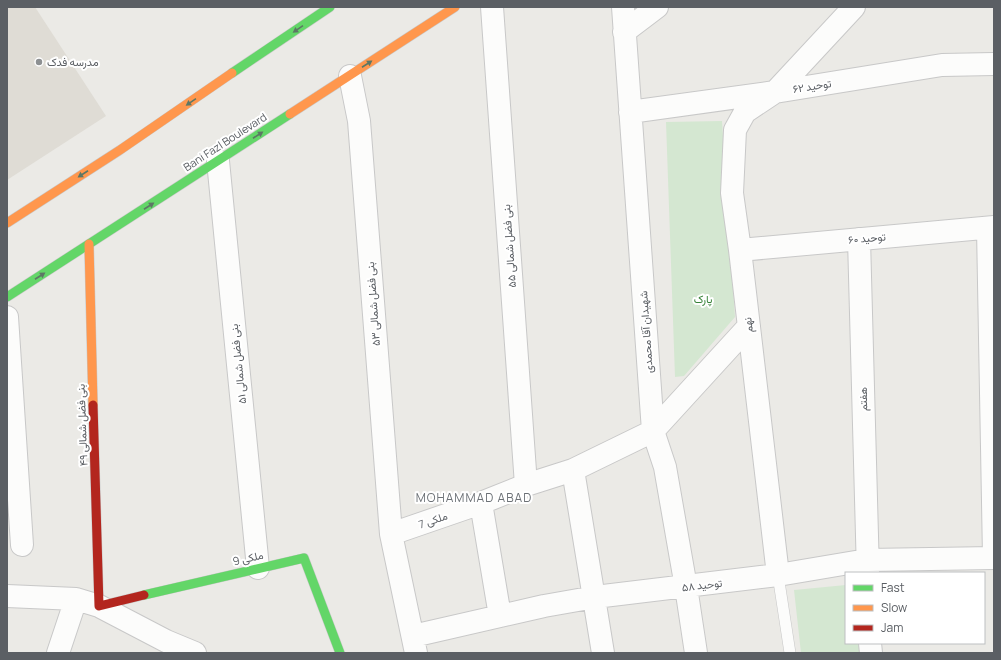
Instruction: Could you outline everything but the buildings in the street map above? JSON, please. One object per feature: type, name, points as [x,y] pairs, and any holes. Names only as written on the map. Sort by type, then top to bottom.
[{"type":"main road","points":[[7,223],[120,150],[330,7]]},
{"type":"main road","name":"Bani Fazl Boulevard","points":[[7,297],[456,7]]},
{"type":"main road","name":"بنی فضل شمالی ۴۹","points":[[90,244],[99,606]]},
{"type":"main road","name":"ملکی 9","points":[[99,606],[304,558],[340,653]]},
{"type":"street","name":"بنی فضل شمالی ۵۵","points":[[492,7],[526,485]]},
{"type":"street","name":"شهیدان آقا محمدی","points":[[623,7],[652,431],[666,467],[696,653]]},
{"type":"street","points":[[624,32],[657,7]]},
{"type":"street","points":[[775,92],[854,7]]},
{"type":"street","name":"توحید ۶۲","points":[[630,112],[775,92],[942,65],[994,64]]},
{"type":"street","name":"بنی فضل شمالی ۵۳","points":[[350,76],[359,121],[391,534]]},
{"type":"street","name":"نهم","points":[[775,92],[745,112],[735,130],[732,193],[778,575]]},
{"type":"street","name":"بنی فضل شمالی ۵۱","points":[[218,161],[258,568]]},
{"type":"street","points":[[991,227],[994,557]]},
{"type":"street","name":"توحید ۶۰","points":[[740,250],[991,227]]},
{"type":"street","name":"هفتم","points":[[859,239],[868,567]]},
{"type":"street","points":[[7,317],[22,545]]},
{"type":"street","points":[[652,431],[749,326]]},
{"type":"street","name":"ملکی 7","points":[[391,534],[481,503],[526,485],[573,470],[652,431]]},
{"type":"street","points":[[573,470],[603,653]]},
{"type":"street","points":[[481,503],[500,616]]},
{"type":"street","points":[[391,534],[415,645]]},
{"type":"street","name":"توحید ۵۸","points":[[415,645],[500,616],[544,606],[594,598],[778,575],[994,557]]},
{"type":"street","points":[[7,596],[76,599],[99,606],[164,647],[195,653]]},
{"type":"street","points":[[58,653],[76,599]]},
{"type":"lane","points":[[778,575],[790,653]]},
{"type":"shaded area","name":"مدرسه فدک","points":[[7,7],[35,7],[106,116],[7,180]]},
{"type":"green space","name":"پارک","points":[[722,121],[735,317],[684,376],[675,377],[666,122]]},
{"type":"green space","points":[[845,585],[845,644],[860,644],[860,653],[801,653],[794,590]]},
{"type":"traffic: fast","points":[[232,73],[330,7]]},
{"type":"traffic: fast","points":[[7,297],[290,114]]},
{"type":"traffic: fast","points":[[144,595],[304,558],[340,653]]},
{"type":"traffic: slow","points":[[290,114],[455,7]]},
{"type":"traffic: slow","points":[[7,223],[120,150],[232,73]]},
{"type":"traffic: slow","points":[[89,244],[93,405]]},
{"type":"traffic: jam","points":[[93,405],[99,606],[144,595]]},
{"type":"place","name":"مدرسه فدک","points":[[39,62]]},
{"type":"district","name":"MOHAMMAD ABAD","points":[[474,498]]}]
